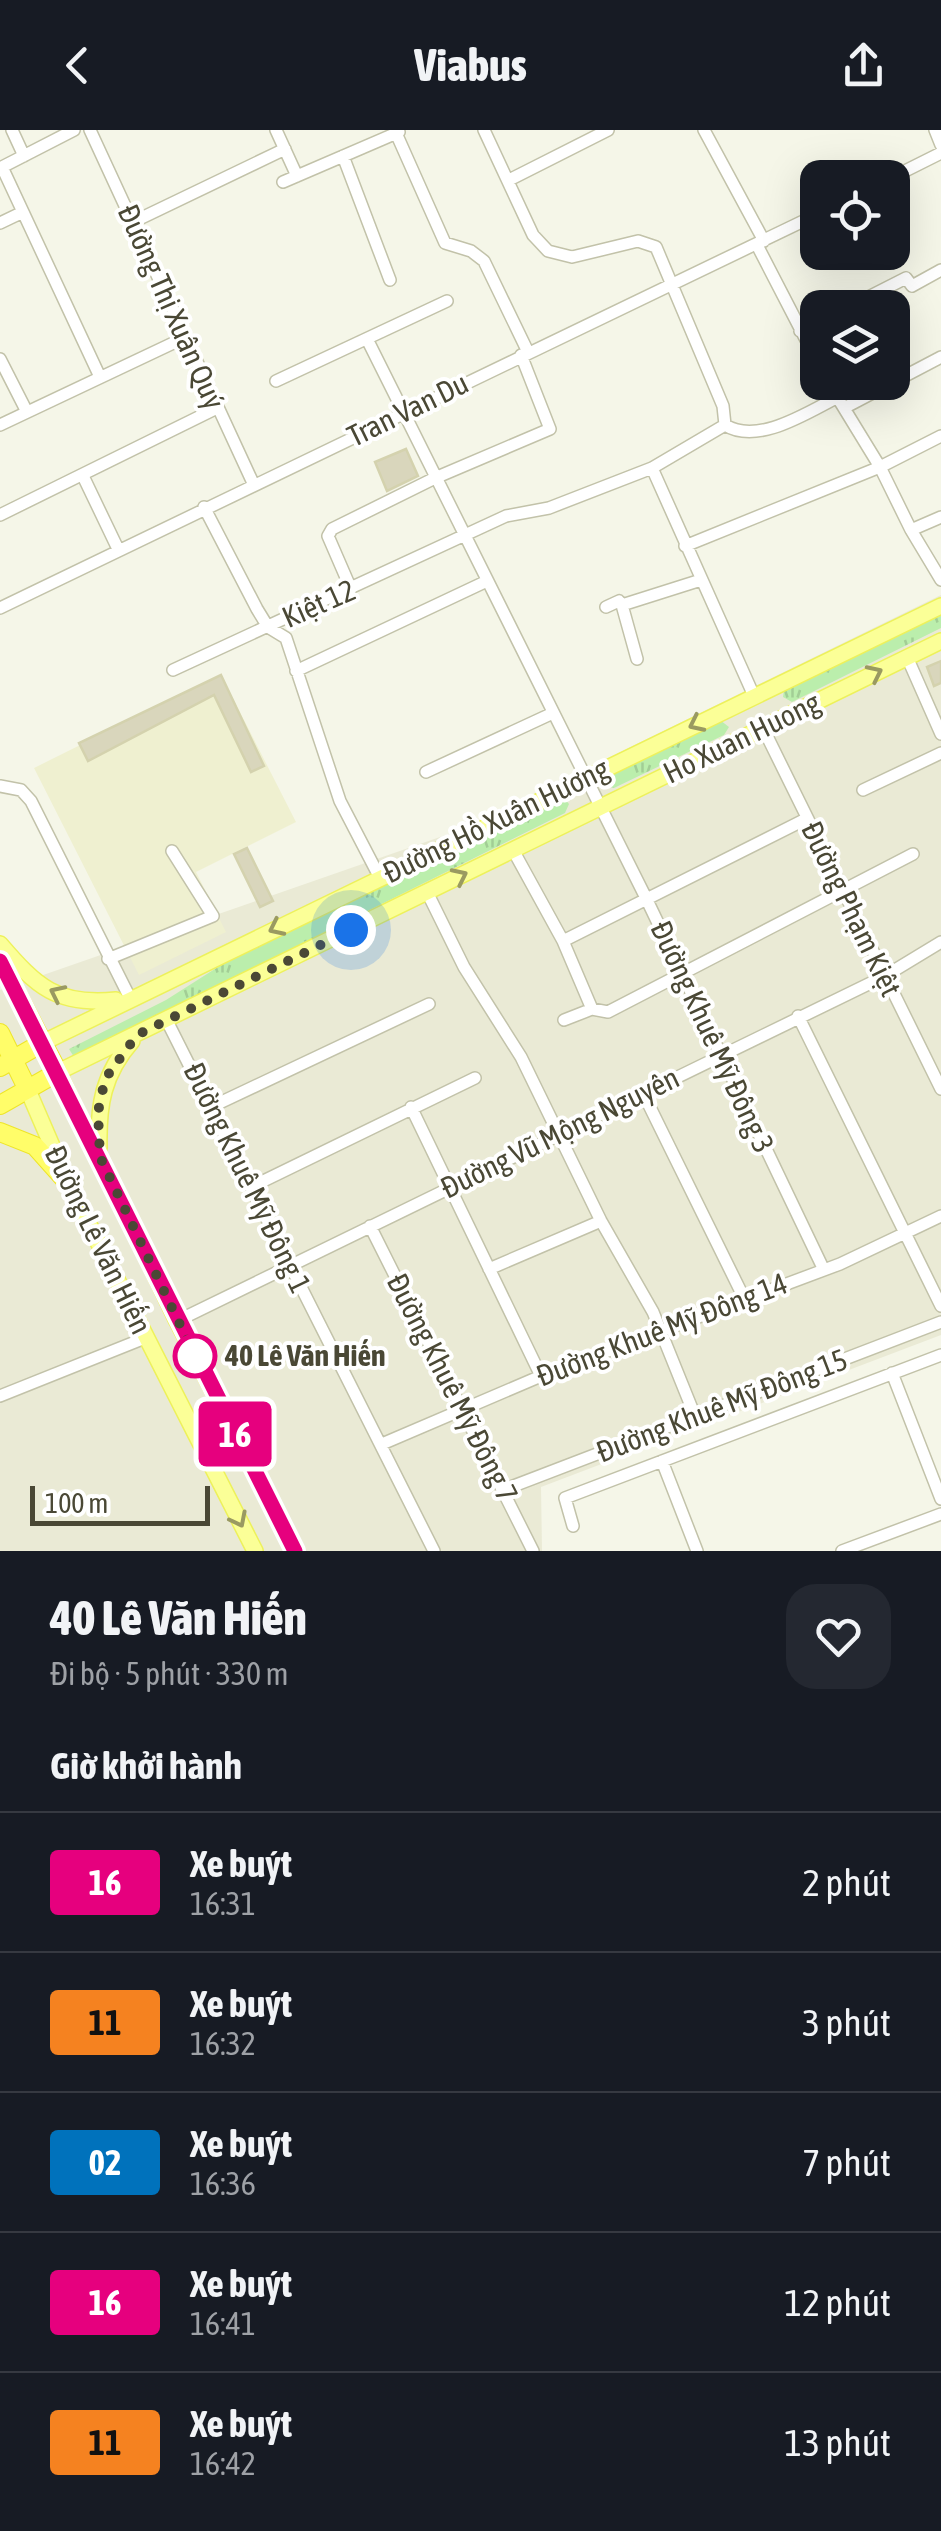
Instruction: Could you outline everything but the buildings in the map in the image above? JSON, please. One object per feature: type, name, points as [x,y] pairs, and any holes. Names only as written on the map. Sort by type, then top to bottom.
[{"type":"highway","name":"Đường Lê Văn Hiến","points":[[0,961],[58,1072]]},
{"type":"highway","points":[[0,1034],[4,1059],[27,1088]]},
{"type":"highway","name":"Đường Hồ Xuân Hương","points":[[4,1059],[42,1043]]},
{"type":"highway","points":[[0,1105],[58,1072]]},
{"type":"highway","points":[[0,1132],[35,1146],[68,1183]]},
{"type":"main road","name":"Đường Hồ Xuân Hương","points":[[42,1043],[941,606]]},
{"type":"main road","name":"Ho Xuan Huong","points":[[58,1072],[941,640]]},
{"type":"main road","points":[[760,693],[781,719]]},
{"type":"main road","points":[[735,705],[756,731]]},
{"type":"main road","points":[[0,944],[54,996],[84,1003],[130,998]]},
{"type":"main road","points":[[100,1157],[98,1112],[105,1079],[137,1035]]},
{"type":"main road","name":"Đường Lê Văn Hiến","points":[[58,1072],[177,1320],[295,1551]]},
{"type":"main road","name":"Đường Lê Văn Hiến","points":[[27,1088],[68,1183],[255,1551]]},
{"type":"street","points":[[12,130],[24,156]]},
{"type":"street","points":[[74,130],[1,168],[100,376]]},
{"type":"street","name":"Đường Thị Xuân Quý","points":[[90,130],[252,483]]},
{"type":"street","points":[[276,130],[298,176]]},
{"type":"street","points":[[484,130],[534,236],[548,251],[572,256],[629,242],[646,242],[656,247],[723,406],[725,425],[748,434],[840,403],[941,357]]},
{"type":"street","points":[[508,180],[608,130]]},
{"type":"street","points":[[704,130],[800,331]]},
{"type":"street","points":[[910,167],[941,149],[935,130]]},
{"type":"street","points":[[283,182],[399,132],[445,243],[476,254],[493,279],[550,429],[434,478],[329,532],[351,589]]},
{"type":"street","points":[[134,222],[284,149]]},
{"type":"street","points":[[344,156],[390,280]]},
{"type":"street","points":[[0,224],[23,212]]},
{"type":"street","name":"Tran Van Du","points":[[0,608],[252,483],[800,223]]},
{"type":"street","points":[[882,290],[906,278],[912,286],[941,270]]},
{"type":"street","points":[[276,382],[446,301]]},
{"type":"street","points":[[0,425],[186,338]]},
{"type":"street","name":"Đường Khuê Mỹ Đông 3","points":[[368,340],[401,414],[684,975],[719,1056],[823,1268]]},
{"type":"street","points":[[0,359],[27,412]]},
{"type":"street","points":[[838,400],[880,467],[941,580]]},
{"type":"street","points":[[0,516],[217,408]]},
{"type":"street","name":"Kiệt 12","points":[[172,670],[506,516],[549,508],[652,468],[725,425]]},
{"type":"street","points":[[685,546],[880,467],[941,436]]},
{"type":"street","points":[[652,468],[701,580],[760,693]]},
{"type":"street","points":[[83,476],[118,550]]},
{"type":"street","points":[[204,508],[268,627],[286,638],[340,801],[380,878]]},
{"type":"street","points":[[911,530],[941,517]]},
{"type":"street","points":[[622,605],[701,580]]},
{"type":"street","points":[[296,671],[487,581]]},
{"type":"street","points":[[606,608],[619,601],[622,605],[637,659]]},
{"type":"street","points":[[907,657],[941,734]]},
{"type":"street","points":[[426,772],[553,713]]},
{"type":"street","name":"Đường Phạm Kiệt","points":[[756,731],[806,819],[941,1089]]},
{"type":"street","points":[[863,790],[941,753]]},
{"type":"street","points":[[0,786],[21,790],[31,801],[130,998]]},
{"type":"street","points":[[563,941],[806,819]]},
{"type":"street","points":[[513,850],[563,941],[592,1009]]},
{"type":"street","points":[[108,959],[213,916],[172,851]]},
{"type":"street","points":[[564,1020],[592,1009],[608,1012],[913,854]]},
{"type":"street","points":[[427,892],[464,968],[520,1057],[662,1332],[695,1416]]},
{"type":"street","name":"Đường Vũ Mộng Nguyên","points":[[177,1320],[885,976],[941,942]]},
{"type":"street","points":[[213,1106],[429,1004]]},
{"type":"street","points":[[798,1016],[941,1306]]},
{"type":"street","name":"Đường Khuê Mỹ Đông 1","points":[[167,1020],[434,1551]]},
{"type":"street","points":[[253,1186],[474,1078]]},
{"type":"street","points":[[643,1093],[745,1300]]},
{"type":"street","points":[[410,1107],[541,1376]]},
{"type":"street","name":"Đường Khuê Mỹ Đông 14","points":[[382,1444],[541,1376],[745,1300],[941,1216]]},
{"type":"street","points":[[489,1270],[601,1220]]},
{"type":"street","name":"Đường Khuê Mỹ Đông 7","points":[[370,1226],[533,1551]]},
{"type":"street","name":"Đường Khuê Mỹ Đông 15","points":[[503,1490],[941,1322]]},
{"type":"street","points":[[0,1396],[145,1338]]},
{"type":"street","points":[[574,1526],[564,1498],[941,1354]]},
{"type":"street","points":[[892,1374],[941,1499]]},
{"type":"street","points":[[662,1460],[698,1551]]},
{"type":"street","points":[[842,1551],[941,1514]]},
{"type":"shaded area","points":[[941,595],[941,1335],[541,1487],[542,1551],[0,1551],[0,990],[463,829]]},
{"type":"shaded area","points":[[221,675],[296,822],[196,872],[226,932],[139,975],[34,768]]},
{"type":"green space","points":[[941,612],[941,628],[792,702],[783,697],[784,690]]},
{"type":"green space","points":[[720,720],[729,727],[724,735],[614,788],[607,786],[606,777]]},
{"type":"green space","points":[[563,797],[569,804],[565,813],[74,1057],[69,1049],[166,1000],[218,967]]},
{"type":"bus line","name":"16","points":[[0,961],[295,1551]]},
{"type":"place","name":"40 Lê Văn Hiến","points":[[195,1356]]},
{"type":"route","points":[[195,1356],[100,1157],[98,1112],[105,1079],[137,1035],[351,930]]}]
